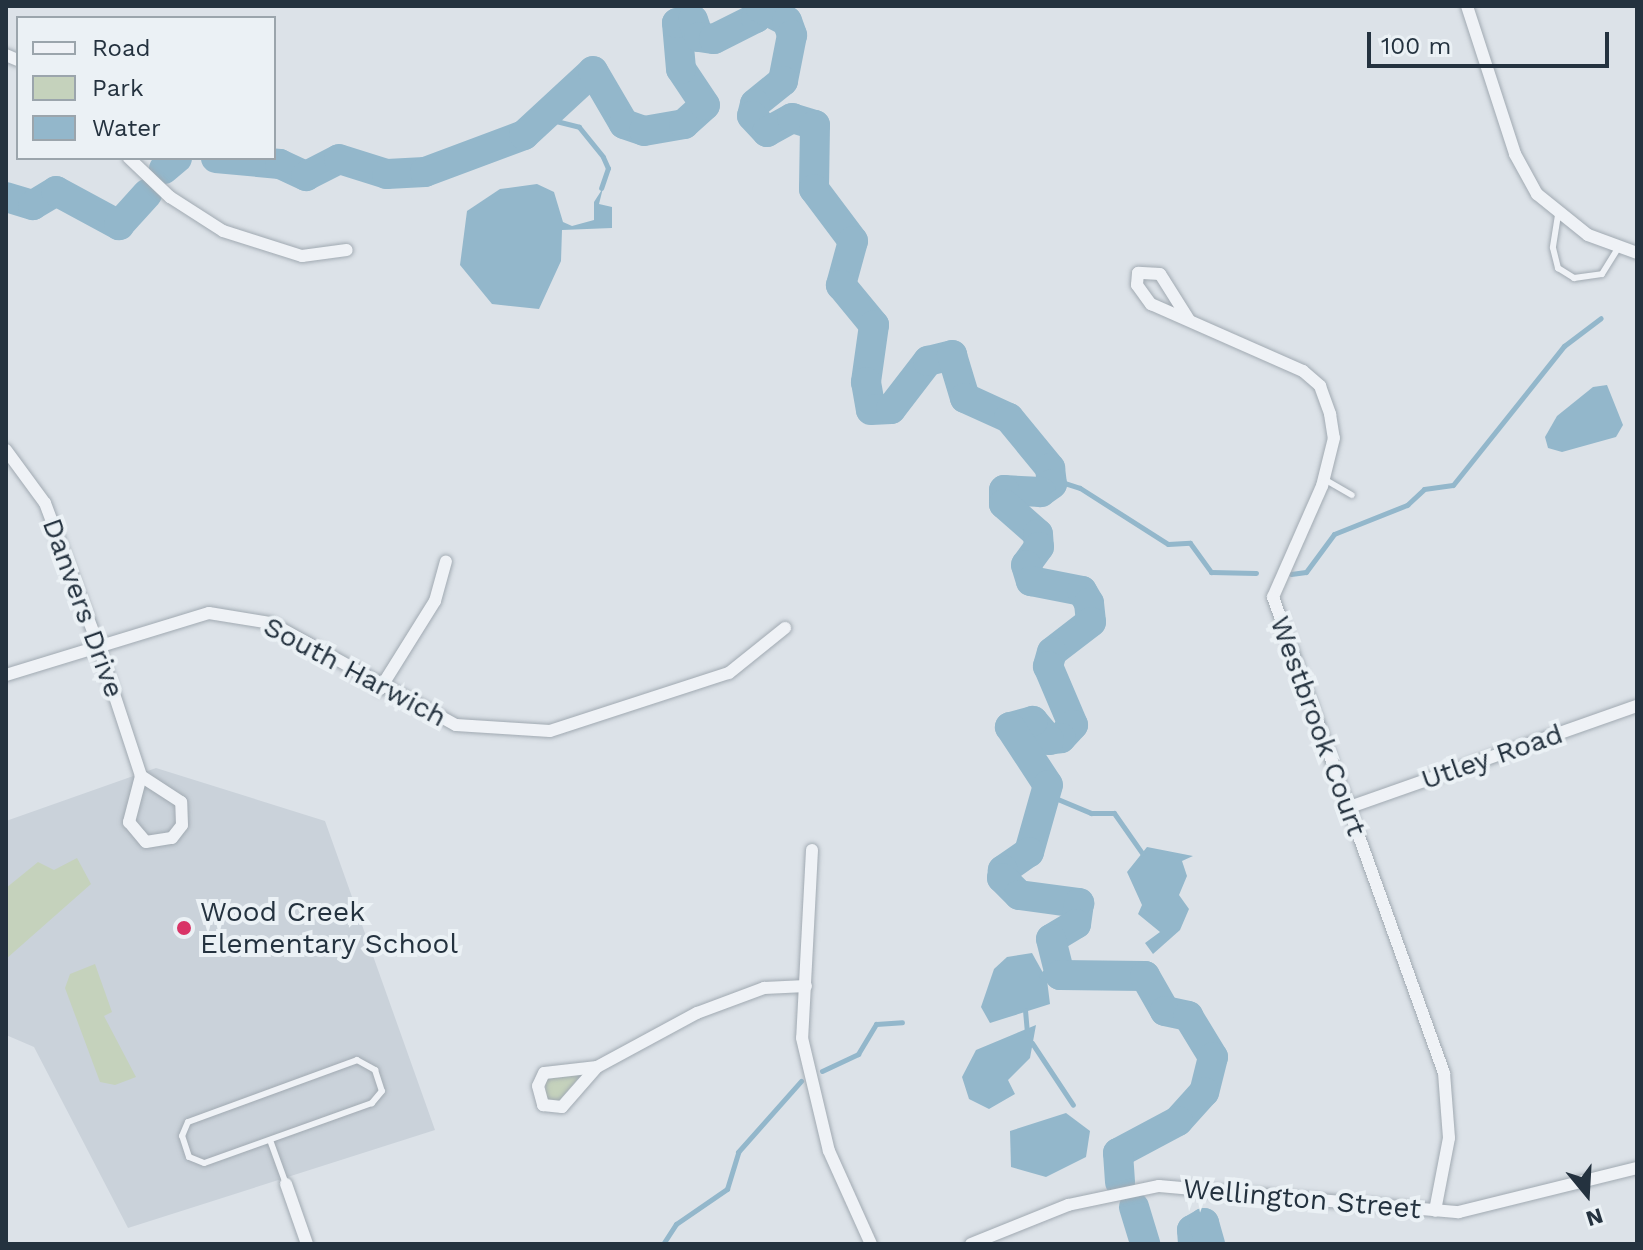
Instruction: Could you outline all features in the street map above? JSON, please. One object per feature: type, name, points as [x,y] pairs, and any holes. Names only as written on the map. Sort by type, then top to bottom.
[{"type":"street","points":[[1467,6],[1515,154],[1558,215],[1618,248],[1637,253]]},
{"type":"street","points":[[131,160],[170,197],[223,231],[302,256],[347,250]]},
{"type":"street","name":"Westbrook Court","points":[[1189,320],[1160,274],[1138,273],[1142,297],[1189,320],[1303,371],[1320,386],[1334,438],[1324,479],[1273,597],[1444,1073],[1449,1138],[1435,1211]]},
{"type":"street","name":"Danvers Drive","points":[[6,450],[45,503],[98,645],[141,776]]},
{"type":"street","points":[[380,689],[435,601],[446,561]]},
{"type":"street","name":"South Harwich","points":[[6,675],[181,618],[242,616],[281,628],[380,689],[456,725],[550,731],[729,673],[785,628]]},
{"type":"street","name":"Utley Road","points":[[1347,808],[1637,706]]},
{"type":"street","points":[[141,776],[181,802],[182,825],[172,838],[146,842],[136,835],[128,806],[141,776]]},
{"type":"street","points":[[812,850],[802,1038],[811,1091],[871,1244]]},
{"type":"street","points":[[597,1067],[562,1107],[543,1105],[538,1086],[544,1073],[597,1067],[738,995],[806,986]]},
{"type":"street","name":"Wellington Street","points":[[971,1244],[1068,1205],[1159,1186],[1435,1211],[1506,1206],[1637,1168]]},
{"type":"street","points":[[286,1184],[307,1244]]},
{"type":"lane","points":[[1558,215],[1555,258],[1574,278],[1602,274],[1618,248]]},
{"type":"lane","points":[[1324,479],[1352,495]]},
{"type":"lane","points":[[357,1060],[375,1070],[382,1091],[372,1103],[270,1140],[204,1163],[189,1157],[182,1136],[188,1122],[357,1060]]},
{"type":"lane","points":[[270,1140],[286,1184]]},
{"type":"shaded area","name":"Wood Creek Elementary School","points":[[156,768],[325,821],[435,1130],[128,1228],[34,1047],[6,1035],[6,821]]},
{"type":"green space","points":[[77,858],[91,884],[6,959],[6,888],[38,862],[54,870]]},
{"type":"green space","points":[[95,964],[112,1012],[104,1016],[136,1077],[115,1085],[100,1082],[65,988],[70,974]]},
{"type":"green space","points":[[581,1075],[557,1103],[545,1099],[546,1079]]},
{"type":"water","points":[[537,184],[554,192],[563,222],[572,226],[594,220],[594,202],[603,188],[599,204],[612,207],[612,228],[562,230],[561,261],[539,309],[492,304],[460,265],[467,211],[500,189]]},
{"type":"water","points":[[1607,385],[1623,425],[1616,437],[1562,452],[1548,448],[1545,437],[1557,416],[1593,387]]},
{"type":"water","points":[[1147,847],[1193,856],[1182,861],[1187,876],[1179,895],[1189,909],[1180,930],[1153,954],[1145,943],[1160,932],[1138,914],[1142,905],[1127,872]]},
{"type":"water","points":[[1032,953],[1047,980],[1050,1004],[990,1023],[981,1007],[994,969],[1007,957]]},
{"type":"water","points":[[1036,1025],[1030,1058],[1008,1080],[1015,1094],[989,1109],[969,1099],[962,1077],[976,1050]]},
{"type":"water","points":[[1066,1113],[1090,1131],[1086,1157],[1046,1177],[1011,1167],[1010,1131]]},
{"type":"waterway","points":[[237,160],[280,164],[306,176],[339,159],[387,174],[425,172],[524,135],[593,71],[624,124],[644,131],[684,124],[705,105],[681,69],[677,23],[693,20],[699,37],[714,39],[756,18],[761,8],[787,21],[792,35],[783,81],[755,104],[752,116],[767,132],[792,118],[815,125],[814,189],[853,241],[841,285],[874,325],[866,382],[871,410],[891,409],[928,361],[952,355],[965,398],[1009,418],[1050,468],[1052,484],[1041,492],[1004,490],[1004,504],[1038,534],[1039,547],[1026,565],[1031,581],[1082,591],[1089,603],[1091,622],[1052,652],[1048,666],[1073,725],[1061,738],[1049,740],[1033,721],[1010,727],[1048,785],[1029,852],[1003,870],[1002,878],[1019,895],[1079,903],[1076,924],[1051,939],[1060,975],[1145,976],[1165,1011],[1188,1016],[1213,1057],[1204,1092],[1178,1121],[1118,1153],[1120,1182]]},
{"type":"waterway","points":[[544,118],[579,127],[608,168],[601,188]]},
{"type":"waterway","points":[[164,169],[175,160]]},
{"type":"waterway","points":[[6,197],[33,205],[56,191],[119,225],[147,194]]},
{"type":"waterway","points":[[1291,574],[1306,572],[1334,534],[1407,505],[1424,489],[1453,485],[1564,346],[1601,318]]},
{"type":"waterway","points":[[1052,479],[1080,488],[1168,544],[1190,543],[1211,572],[1256,573]]},
{"type":"waterway","points":[[1048,795],[1091,813],[1114,813],[1142,853]]},
{"type":"waterway","points":[[1041,976],[1053,963]]},
{"type":"waterway","points":[[1025,1010],[1027,1035]]},
{"type":"waterway","points":[[822,1071],[858,1054],[876,1024],[902,1022]]},
{"type":"waterway","points":[[1032,1043],[1073,1105]]},
{"type":"waterway","points":[[663,1244],[676,1224],[727,1189],[738,1152],[801,1081]]},
{"type":"waterway","points":[[1134,1207],[1145,1244]]},
{"type":"waterway","points":[[1193,1244],[1192,1230],[1204,1223],[1210,1244]]},
{"type":"place","name":"Wood Creek Elementary School","points":[[184,928]]}]
